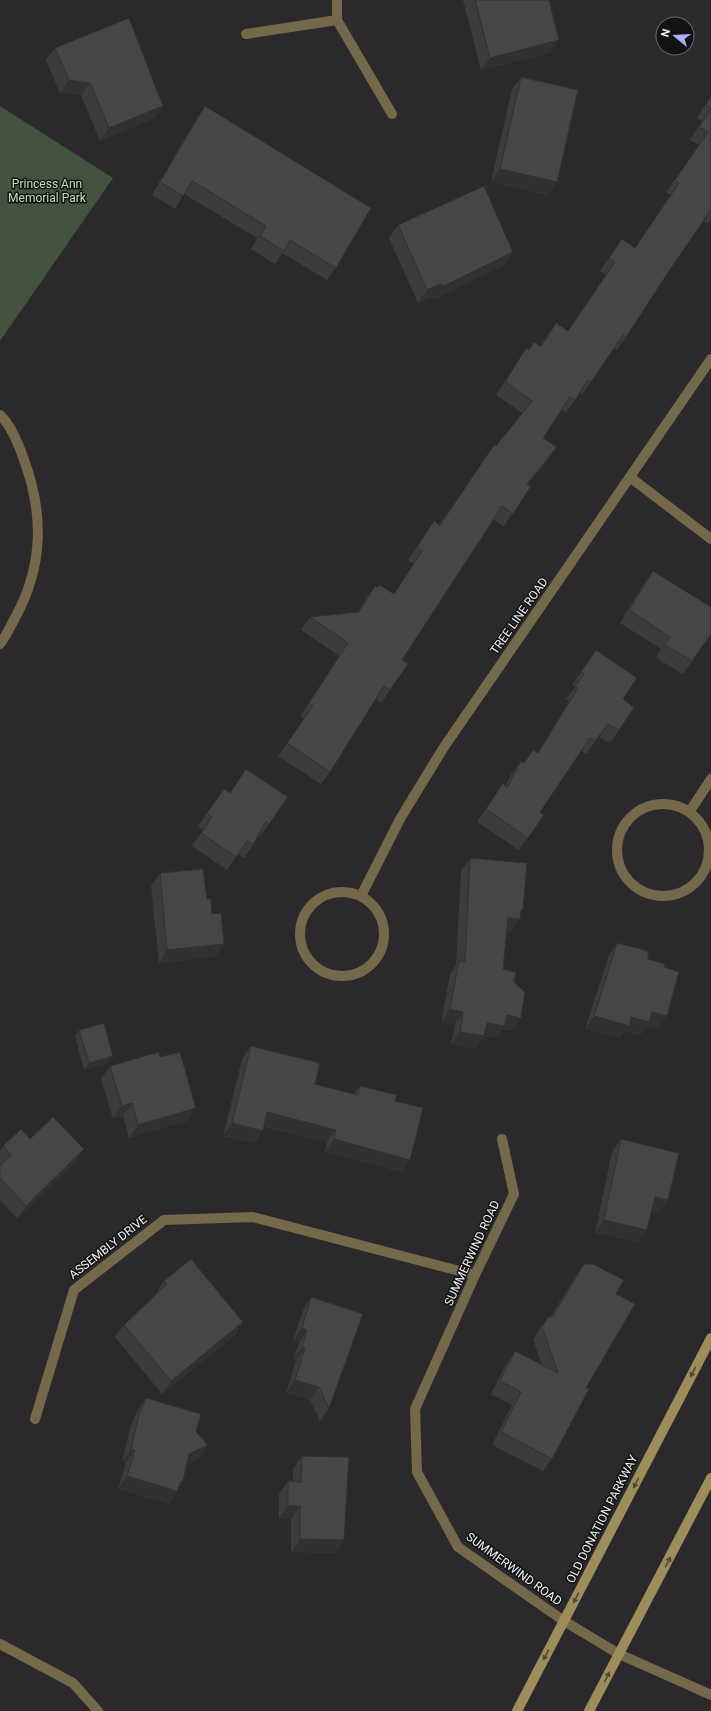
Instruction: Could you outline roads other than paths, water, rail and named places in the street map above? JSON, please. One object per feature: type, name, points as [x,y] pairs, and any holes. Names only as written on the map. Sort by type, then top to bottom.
[{"type":"street","points":[[336,0],[337,20],[392,114]]},
{"type":"street","points":[[246,34],[337,20]]},
{"type":"street","name":"TREE LINE ROAD","points":[[361,896],[400,820],[444,747],[631,478],[711,359]]},
{"type":"street","points":[[0,415],[18,442],[33,484],[38,527],[32,577],[24,602],[0,644]]},
{"type":"street","points":[[631,478],[711,539]]},
{"type":"street","points":[[690,811],[711,780]]},
{"type":"street","points":[[662,803],[676,804],[690,811],[701,821],[708,834],[710,848],[708,863],[702,876],[692,887],[679,894],[664,896],[650,895],[637,888],[626,878],[619,865],[617,851],[618,836],[625,823],[635,812],[648,805],[662,803]]},
{"type":"street","points":[[336,892],[349,892],[361,896],[372,904],[382,921],[384,940],[380,953],[372,963],[361,971],[349,975],[336,976],[323,972],[312,964],[303,947],[300,927],[305,914],[312,904],[323,896],[336,892]]},
{"type":"street","name":"SUMMERWIND ROAD","points":[[502,1139],[514,1194],[475,1275],[415,1409],[417,1472],[458,1547],[564,1620],[619,1654],[711,1695]]},
{"type":"street","name":"ASSEMBLY DRIVE","points":[[35,1419],[74,1290],[164,1220],[253,1217],[475,1275]]},
{"type":"street","name":"OLD DONATION PARKWAY","points":[[517,1711],[711,1338]]},
{"type":"street","points":[[589,1711],[711,1478]]},
{"type":"street","points":[[0,1644],[73,1683],[98,1711]]},
{"type":"park label","name":"Princess Ann Memorial Park","points":[[47,191]]}]
